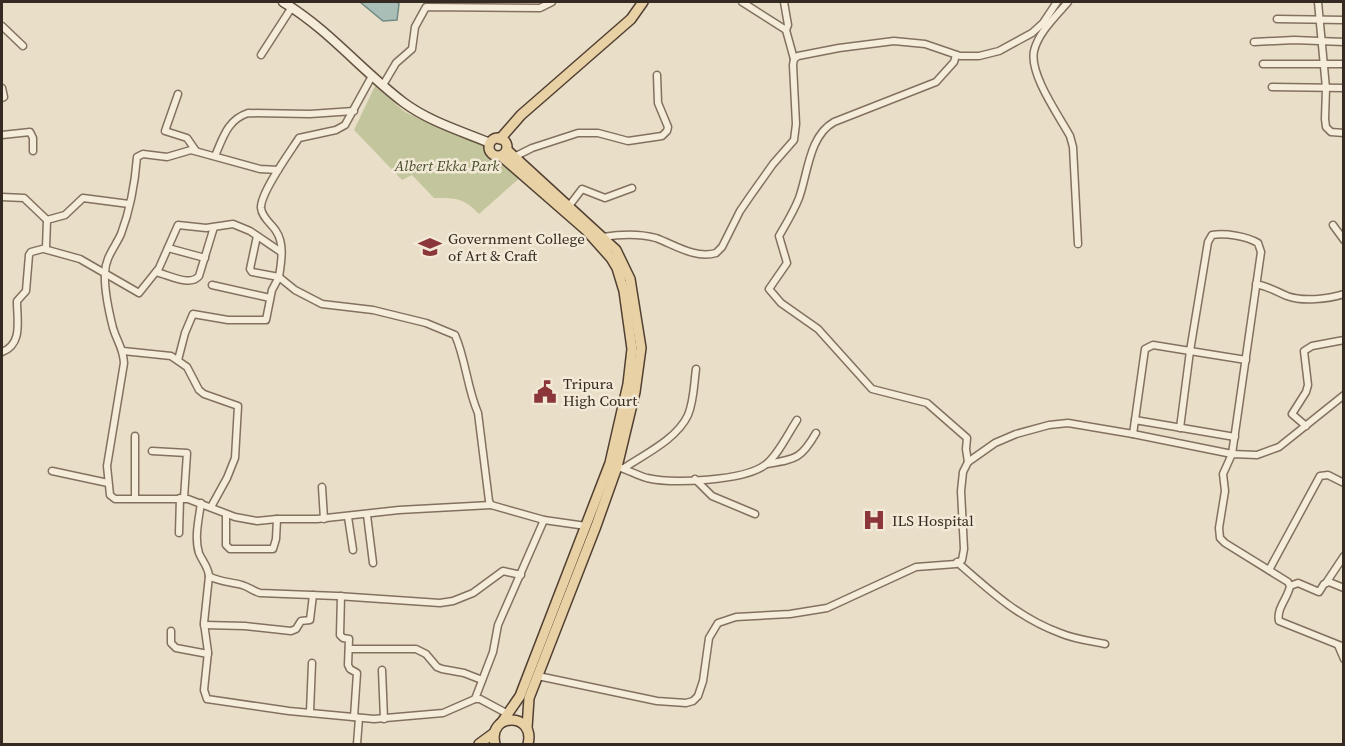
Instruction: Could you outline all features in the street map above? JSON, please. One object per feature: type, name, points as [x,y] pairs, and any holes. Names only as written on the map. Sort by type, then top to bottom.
[{"type":"main road","points":[[528,744],[529,698],[620,467],[641,348],[630,279],[616,250],[569,206],[507,154],[492,154],[489,149],[490,144],[495,139],[500,139],[521,115],[631,19],[644,2]]},
{"type":"main road","points":[[479,744],[494,733],[520,696],[586,526],[610,462],[630,375],[632,349],[624,291],[617,268],[603,248],[507,154],[507,144],[500,139]]},
{"type":"main road","points":[[505,718],[518,721],[527,728]]},
{"type":"main road","points":[[494,733],[495,744]]},
{"type":"street","points":[[283,2],[315,23],[383,85],[417,111],[490,144]]},
{"type":"street","points":[[383,85],[396,63],[412,49],[415,27],[426,7],[540,8],[552,2]]},
{"type":"street","points":[[742,2],[786,30]]},
{"type":"street","points":[[603,237],[635,234],[655,238],[699,255],[716,253],[722,247],[750,195],[794,140],[796,124],[794,59],[786,30],[788,25],[784,2]]},
{"type":"street","points":[[794,59],[803,54],[894,41],[925,44],[956,55],[979,56],[999,51],[1020,41],[1043,23],[1057,2]]},
{"type":"street","points":[[1068,2],[1042,34],[1034,50],[1033,59],[1035,72],[1070,136],[1073,147],[1078,244]]},
{"type":"street","points":[[1318,2],[1326,88],[1326,127],[1331,132],[1344,133]]},
{"type":"street","points":[[261,55],[292,7]]},
{"type":"street","points":[[1277,19],[1344,20]]},
{"type":"street","points":[[2,26],[23,46]]},
{"type":"street","points":[[1254,42],[1294,40],[1344,42]]},
{"type":"street","points":[[956,55],[954,62],[936,82],[834,122],[823,130],[812,154],[798,199],[778,236],[787,263],[769,288],[782,303],[818,329],[872,388],[927,403],[964,434],[968,443],[966,449],[968,462]]},
{"type":"street","points":[[1263,64],[1344,64]]},
{"type":"street","points":[[178,360],[192,314],[228,320],[263,320],[267,317],[272,290],[279,277],[281,252],[277,231],[261,210],[262,202],[278,170],[299,138],[336,130],[345,125],[372,75]]},
{"type":"street","points":[[507,154],[578,133],[598,133],[628,141],[662,136],[668,131],[668,127],[658,103],[657,75]]},
{"type":"street","points":[[1272,87],[1344,88]]},
{"type":"street","points":[[2,88],[4,97],[2,98]]},
{"type":"street","points":[[178,94],[165,131],[187,138],[196,151]]},
{"type":"street","points":[[215,156],[230,123],[248,113],[310,114],[354,111]]},
{"type":"street","points":[[2,135],[32,133],[33,151]]},
{"type":"street","points":[[278,170],[260,169],[196,151],[167,156],[140,154],[137,157],[136,173],[122,232],[106,261],[105,273],[113,326],[123,351],[124,363],[107,466],[112,498],[182,498],[226,514],[257,521],[324,519],[399,510],[491,505],[544,520],[586,526]]},
{"type":"street","points":[[569,206],[582,189],[605,198],[632,188]]},
{"type":"street","points":[[2,197],[24,198],[47,220]]},
{"type":"street","points":[[47,220],[65,215],[83,198],[129,204]]},
{"type":"street","points":[[44,249],[47,220]]},
{"type":"street","points":[[2,352],[13,346],[17,338],[17,301],[26,291],[31,252],[44,249],[80,259],[139,293],[156,272],[178,225],[206,228],[233,224],[281,252]]},
{"type":"street","points":[[1333,225],[1344,240]]},
{"type":"street","points":[[156,272],[194,281],[199,276],[214,227]]},
{"type":"street","points":[[1180,428],[1208,242],[1212,236],[1220,234],[1251,239],[1258,243],[1261,252],[1235,437],[1232,454],[1223,474],[1225,491],[1219,528],[1220,538],[1288,582],[1290,586]]},
{"type":"street","points":[[256,236],[250,269],[252,272],[279,277],[295,290],[322,304],[340,308],[373,310],[426,323],[455,335],[462,351],[473,402],[478,413],[491,505]]},
{"type":"street","points":[[168,248],[205,258]]},
{"type":"street","points":[[1256,284],[1300,298],[1344,294]]},
{"type":"street","points":[[212,285],[270,298]]},
{"type":"street","points":[[1306,426],[1292,414],[1308,385],[1304,351],[1312,346],[1344,340]]},
{"type":"street","points":[[1133,434],[1145,350],[1153,345],[1246,360]]},
{"type":"street","points":[[123,351],[165,355],[178,360],[190,371],[199,390],[204,394],[238,406],[235,458],[211,507]]},
{"type":"street","points":[[620,467],[663,442],[682,424],[690,407],[696,369]]},
{"type":"street","points":[[538,676],[657,701],[686,704],[698,696],[703,681],[709,638],[718,623],[736,617],[790,614],[827,608],[916,567],[962,560],[964,549],[961,490],[963,472],[968,462],[995,443],[1016,434],[1049,425],[1068,423],[1232,454],[1257,455],[1279,447],[1344,395]]},
{"type":"street","points":[[768,464],[797,420]]},
{"type":"street","points":[[1135,420],[1235,437]]},
{"type":"street","points":[[620,467],[646,478],[663,480],[738,477],[768,464],[800,455],[806,451],[816,433]]},
{"type":"street","points":[[135,436],[135,498]]},
{"type":"street","points":[[152,452],[187,453],[179,533]]},
{"type":"street","points":[[52,471],[108,483]]},
{"type":"street","points":[[1269,570],[1320,476],[1328,475],[1344,483]]},
{"type":"street","points":[[695,479],[712,496],[755,514]]},
{"type":"street","points":[[322,487],[324,519]]},
{"type":"street","points":[[201,503],[197,537],[198,551],[206,563],[209,576],[204,626],[208,654],[204,690],[207,699],[289,711],[384,719],[443,713],[480,699],[505,718]]},
{"type":"street","points":[[226,514],[226,545],[230,549],[273,549],[278,519]]},
{"type":"street","points":[[367,515],[373,563]]},
{"type":"street","points":[[348,517],[353,550]]},
{"type":"street","points":[[475,699],[493,652],[498,625],[544,520]]},
{"type":"street","points":[[1344,556],[1319,592],[1298,583],[1290,586],[1279,612],[1279,621],[1341,646],[1344,659]]},
{"type":"street","points":[[957,562],[1001,602],[1027,619],[1062,634],[1105,644]]},
{"type":"street","points":[[209,576],[245,586],[260,593],[313,594],[440,603],[453,601],[473,593],[503,571],[521,575]]},
{"type":"street","points":[[1326,583],[1333,583],[1344,588]]},
{"type":"street","points":[[204,626],[236,625],[291,632],[301,621],[310,620],[313,594]]},
{"type":"street","points":[[341,596],[340,635],[349,639],[348,665],[357,673],[357,744]]},
{"type":"street","points":[[171,631],[171,643],[176,648],[208,654]]},
{"type":"street","points":[[350,649],[417,649],[426,654],[437,667],[482,680]]},
{"type":"street","points":[[310,712],[312,663]]},
{"type":"street","points":[[382,670],[384,719]]},
{"type":"green space","name":"Albert Ekka Park","points":[[375,86],[405,112],[434,126],[481,142],[496,151],[522,176],[479,214],[459,200],[434,198],[412,175],[402,180],[354,130]]},
{"type":"water","points":[[360,2],[397,2],[399,4],[397,20],[383,21]]},
{"type":"place","name":"Government College of Art & Craft","points":[[430,247]]},
{"type":"place","name":"Tripura High Court","points":[[545,392]]},
{"type":"place","name":"ILS Hospital","points":[[874,520]]}]
